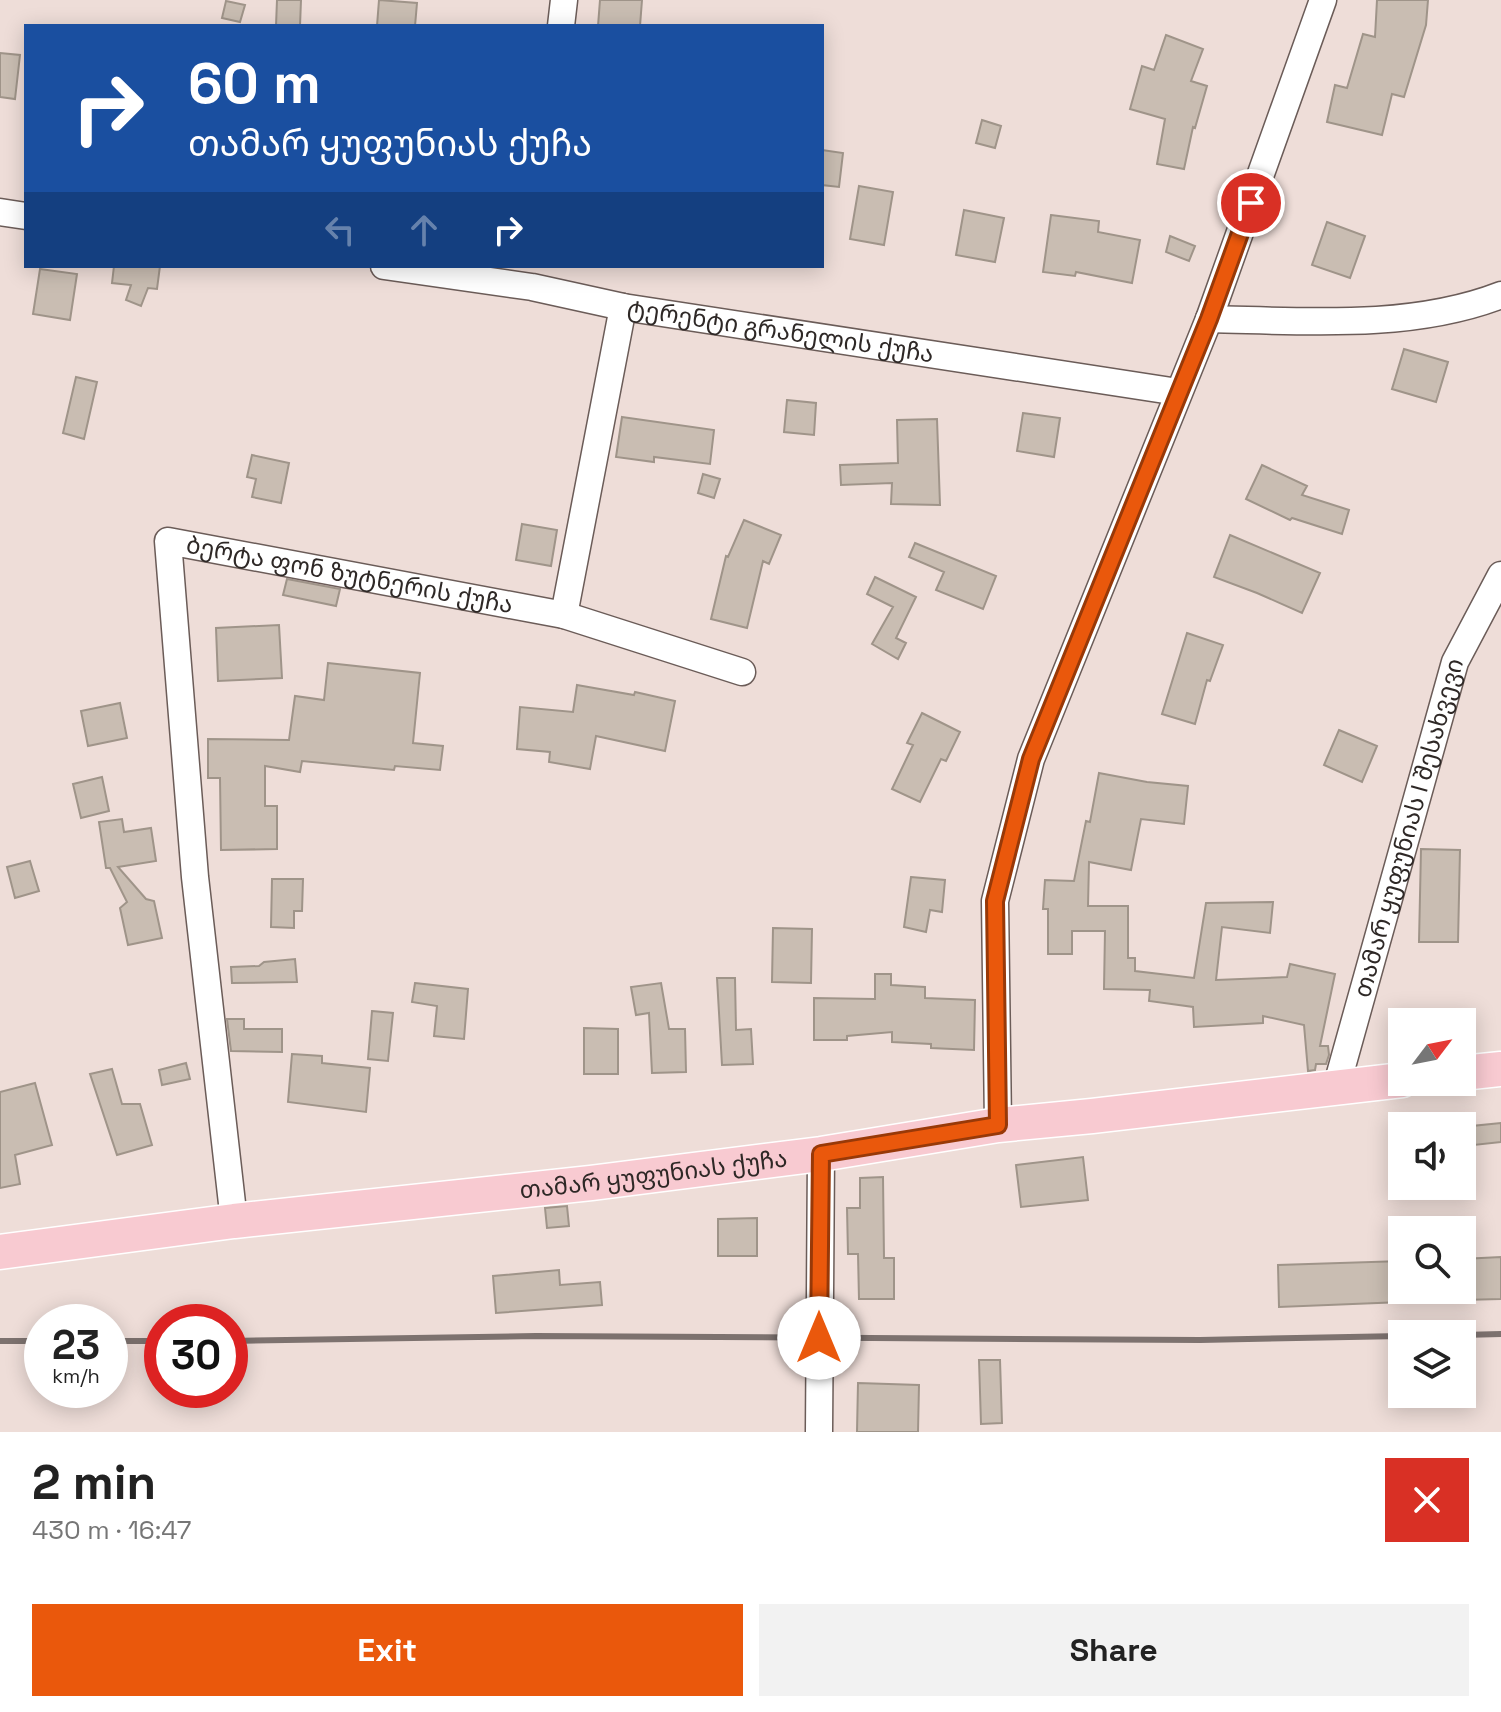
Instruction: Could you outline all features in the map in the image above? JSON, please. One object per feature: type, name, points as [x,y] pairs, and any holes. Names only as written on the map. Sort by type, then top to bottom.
[{"type":"main road","points":[[1476,1072],[1501,1069]]},
{"type":"main road","name":"თამარ ყუფუნიას ქუჩა","points":[[0,1252],[234,1221],[591,1183],[821,1154],[998,1125],[1388,1082]]},
{"type":"street","points":[[561,24],[564,0]]},
{"type":"street","points":[[998,1125],[995,901],[1031,759],[1209,319],[1323,0]]},
{"type":"street","points":[[0,212],[24,216]]},
{"type":"street","name":"ტერენტი გრანელის ქუჩა","points":[[414,268],[534,276],[623,307],[1178,392]]},
{"type":"street","points":[[1209,319],[1330,322],[1422,315],[1501,295]]},
{"type":"street","points":[[623,307],[564,615],[742,672]]},
{"type":"street","name":"ბერტა ფონ ზუტნერის ქუჩა","points":[[234,1221],[195,877],[168,541],[564,615]]},
{"type":"street","name":"თამარ ყუფუნიას I შესახვევი","points":[[1336,1088],[1455,662],[1501,575]]},
{"type":"street","points":[[819,1432],[821,1154]]},
{"type":"building","points":[[277,0],[301,0],[300,24],[276,24]]},
{"type":"building","points":[[379,0],[417,3],[415,24],[377,24]]},
{"type":"building","points":[[600,0],[642,0],[640,24],[598,24]]},
{"type":"building","points":[[1377,0],[1428,0],[1426,25],[1404,97],[1392,94],[1382,135],[1327,122],[1335,85],[1347,88],[1363,34],[1375,37]]},
{"type":"building","points":[[226,1],[245,5],[240,22],[222,18]]},
{"type":"building","points":[[1166,35],[1203,49],[1191,81],[1207,86],[1193,127],[1184,169],[1157,164],[1165,119],[1130,109],[1142,66],[1154,70]]},
{"type":"building","points":[[0,53],[20,55],[15,99],[0,97]]},
{"type":"building","points":[[982,120],[1001,126],[995,148],[976,143]]},
{"type":"building","points":[[824,150],[843,153],[839,187],[824,185]]},
{"type":"building","points":[[859,186],[893,192],[884,245],[850,239]]},
{"type":"building","points":[[964,210],[1004,218],[995,262],[956,255]]},
{"type":"building","points":[[1051,215],[1099,221],[1098,232],[1140,240],[1132,283],[1076,272],[1075,276],[1043,272]]},
{"type":"building","points":[[1327,222],[1365,236],[1350,278],[1312,265]]},
{"type":"building","points":[[1170,236],[1195,246],[1189,261],[1166,252]]},
{"type":"building","points":[[114,268],[160,268],[157,289],[148,288],[141,306],[126,300],[131,285],[112,283]]},
{"type":"building","points":[[40,269],[77,274],[70,320],[33,314]]},
{"type":"building","points":[[1404,349],[1448,362],[1436,402],[1392,389]]},
{"type":"building","points":[[76,377],[97,382],[84,439],[63,433]]},
{"type":"building","points":[[787,400],[816,403],[814,435],[784,432]]},
{"type":"building","points":[[1023,413],[1060,418],[1054,457],[1017,451]]},
{"type":"building","points":[[622,417],[714,430],[710,464],[654,457],[654,462],[616,457]]},
{"type":"building","points":[[937,419],[940,505],[891,504],[892,483],[841,485],[840,465],[898,463],[897,420]]},
{"type":"building","points":[[252,455],[289,463],[281,503],[252,497],[256,479],[247,477]]},
{"type":"building","points":[[1262,465],[1307,486],[1302,495],[1349,510],[1342,534],[1292,518],[1290,520],[1246,499]]},
{"type":"building","points":[[703,474],[720,479],[714,498],[698,493]]},
{"type":"building","points":[[744,520],[781,535],[769,564],[763,561],[747,628],[711,619],[726,556]]},
{"type":"building","points":[[522,524],[557,530],[551,566],[516,560]]},
{"type":"building","points":[[1230,535],[1320,573],[1302,613],[1214,577]]},
{"type":"building","points":[[915,543],[996,576],[983,609],[936,590],[944,572],[909,557]]},
{"type":"building","points":[[875,577],[916,597],[896,638],[906,643],[898,659],[872,644],[893,607],[867,594]]},
{"type":"building","points":[[287,579],[340,589],[336,606],[283,595]]},
{"type":"building","points":[[279,625],[282,678],[218,681],[216,628]]},
{"type":"building","points":[[1187,633],[1223,645],[1210,681],[1207,680],[1195,724],[1162,714]]},
{"type":"building","points":[[328,663],[420,673],[413,743],[443,746],[440,770],[395,766],[394,770],[302,761],[300,772],[265,766],[265,806],[277,806],[277,849],[221,850],[220,778],[208,778],[208,739],[289,740],[295,696],[324,700]]},
{"type":"building","points":[[577,685],[634,695],[635,692],[675,701],[665,751],[596,736],[590,769],[549,762],[550,752],[517,749],[520,707],[573,712]]},
{"type":"building","points":[[120,703],[127,738],[88,746],[81,711]]},
{"type":"building","points":[[922,713],[960,732],[946,761],[941,759],[920,802],[892,789],[913,745],[907,743]]},
{"type":"building","points":[[1339,730],[1377,746],[1362,782],[1324,765]]},
{"type":"building","points":[[1099,773],[1188,786],[1184,824],[1141,819],[1131,870],[1089,862],[1088,906],[1128,906],[1128,958],[1135,958],[1135,971],[1194,978],[1206,903],[1273,902],[1270,933],[1222,927],[1216,980],[1287,977],[1290,964],[1335,974],[1320,1046],[1328,1046],[1326,1064],[1316,1064],[1315,1070],[1308,1071],[1304,1025],[1263,1016],[1263,1023],[1194,1027],[1193,1007],[1149,1001],[1150,990],[1104,989],[1105,931],[1072,931],[1072,954],[1048,954],[1048,909],[1043,909],[1045,880],[1074,881]]},
{"type":"building","points":[[102,777],[109,811],[81,818],[73,784]]},
{"type":"building","points":[[122,819],[124,832],[151,828],[156,861],[118,867],[146,899],[154,901],[162,938],[128,945],[120,908],[127,902],[110,868],[106,868],[99,822]]},
{"type":"building","points":[[1421,849],[1460,850],[1458,942],[1419,942]]},
{"type":"building","points":[[30,861],[39,891],[15,898],[7,867]]},
{"type":"building","points":[[911,877],[945,880],[942,912],[930,910],[926,932],[904,927]]},
{"type":"building","points":[[272,879],[303,879],[302,911],[294,911],[294,928],[271,927]]},
{"type":"building","points":[[773,928],[812,929],[811,983],[772,982]]},
{"type":"building","points":[[295,959],[297,982],[232,983],[231,967],[259,966],[264,962]]},
{"type":"building","points":[[875,974],[891,974],[891,985],[925,987],[925,998],[975,1000],[974,1050],[892,1042],[892,1032],[847,1036],[847,1040],[814,1040],[814,998],[875,999]]},
{"type":"building","points":[[717,978],[735,978],[736,1030],[751,1029],[753,1064],[722,1065]]},
{"type":"building","points":[[415,983],[468,989],[464,1039],[434,1036],[437,1006],[412,1002]]},
{"type":"building","points":[[661,983],[669,1029],[685,1029],[686,1072],[652,1073],[649,1013],[636,1015],[631,987]]},
{"type":"building","points":[[372,1011],[393,1013],[388,1061],[368,1059]]},
{"type":"building","points":[[227,1019],[244,1019],[244,1029],[282,1029],[282,1052],[231,1051]]},
{"type":"building","points":[[584,1028],[618,1029],[618,1074],[584,1074]]},
{"type":"building","points":[[292,1054],[322,1056],[322,1063],[370,1068],[366,1112],[288,1102]]},
{"type":"building","points":[[186,1063],[190,1079],[162,1085],[159,1070]]},
{"type":"building","points":[[112,1069],[122,1104],[140,1104],[152,1145],[117,1155],[90,1074]]},
{"type":"building","points":[[35,1083],[52,1145],[15,1155],[20,1184],[0,1188],[0,1092]]},
{"type":"building","points":[[1501,1123],[1501,1142],[1476,1145],[1476,1126]]},
{"type":"building","points":[[1083,1157],[1088,1200],[1021,1207],[1016,1165]]},
{"type":"building","points":[[883,1177],[884,1258],[894,1258],[894,1299],[859,1299],[858,1254],[848,1254],[847,1208],[860,1208],[860,1178]]},
{"type":"building","points":[[567,1206],[569,1226],[547,1228],[545,1208]]},
{"type":"building","points":[[757,1218],[757,1256],[718,1256],[718,1219]]},
{"type":"building","points":[[1501,1257],[1501,1299],[1476,1300],[1476,1258]]},
{"type":"building","points":[[1388,1261],[1388,1303],[1279,1307],[1278,1265]]},
{"type":"building","points":[[559,1270],[560,1285],[600,1282],[602,1305],[496,1313],[493,1276]]},
{"type":"building","points":[[979,1360],[1000,1360],[1002,1423],[981,1424]]},
{"type":"building","points":[[858,1383],[919,1385],[918,1432],[857,1432]]},
{"type":"railway","points":[[1476,1335],[1501,1334]]},
{"type":"railway","points":[[248,1341],[536,1336],[1200,1340],[1388,1336]]},
{"type":"railway","points":[[0,1341],[24,1341]]},
{"type":"railway","points":[[128,1341],[144,1341]]},
{"type":"route","points":[[819,1338],[821,1154],[998,1125],[995,901],[1031,759],[1209,319],[1251,203]]}]
